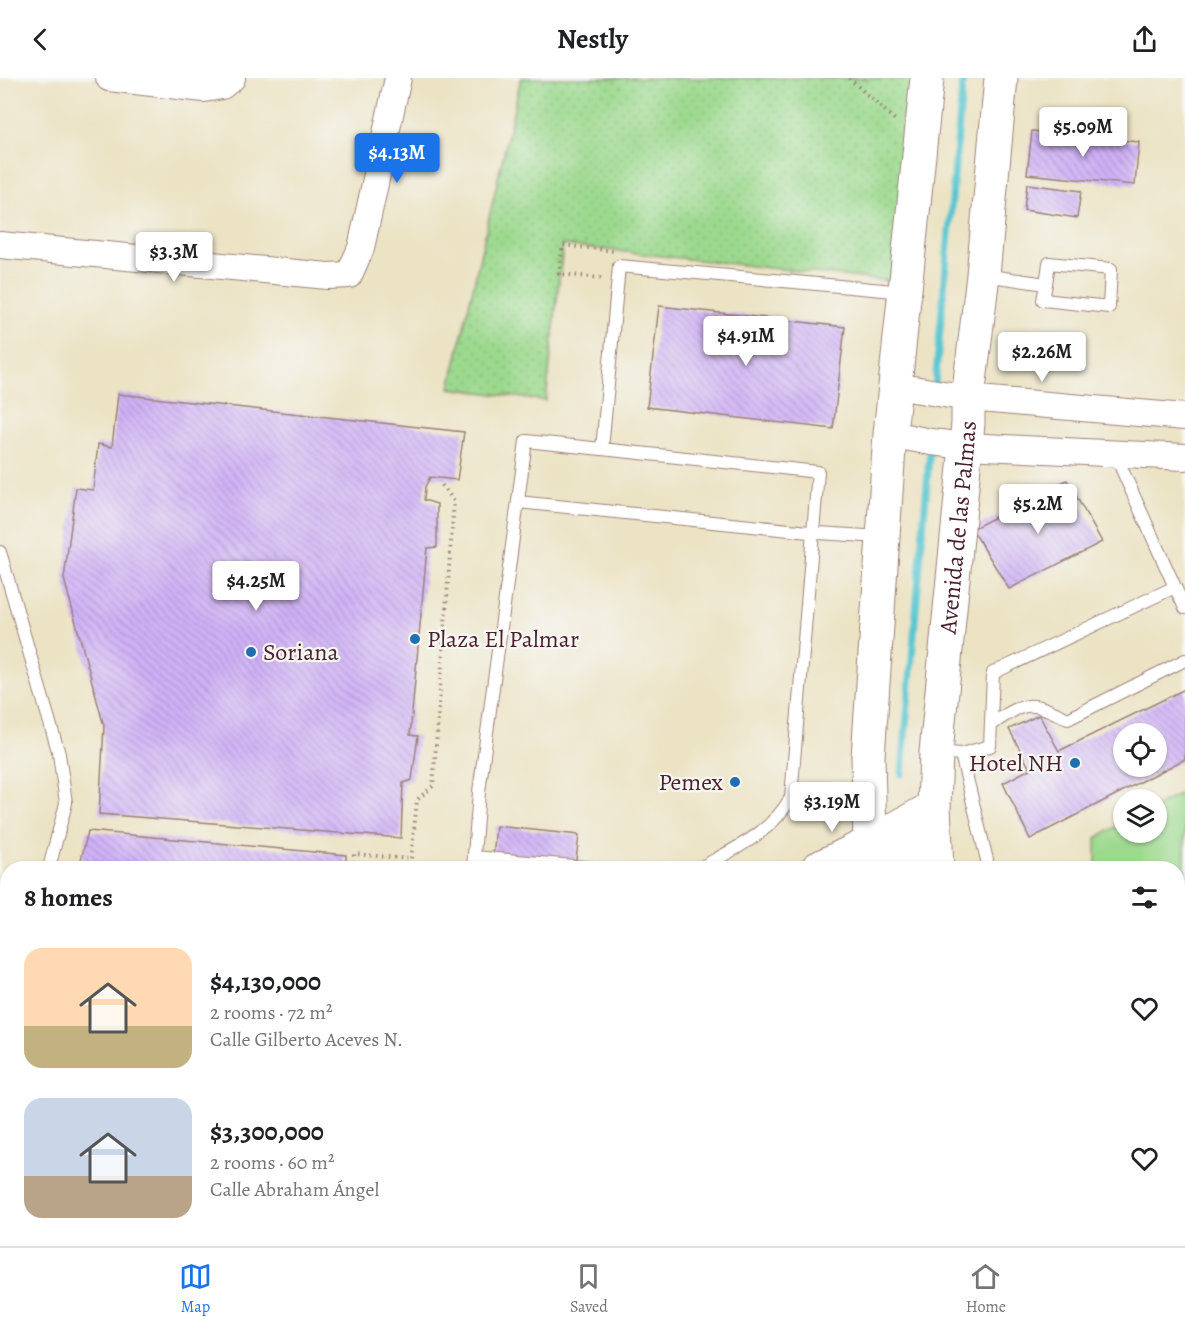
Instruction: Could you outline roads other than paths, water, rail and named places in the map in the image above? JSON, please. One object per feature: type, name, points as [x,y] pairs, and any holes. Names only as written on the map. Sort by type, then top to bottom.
[{"type":"main road","points":[[871,856],[868,757],[890,434],[927,78]]},
{"type":"main road","name":"Avenida de las Palmas","points":[[937,856],[934,807],[948,753],[969,398],[1001,78]]},
{"type":"main road","points":[[849,861],[871,856],[934,807]]},
{"type":"main road","points":[[918,861],[937,856]]},
{"type":"street","points":[[109,78],[204,89],[222,86],[232,78]]},
{"type":"street","points":[[0,245],[328,276],[349,275],[361,248],[398,78]]},
{"type":"street","points":[[895,386],[969,398],[1185,417]]},
{"type":"street","points":[[890,434],[966,446],[1185,457]]},
{"type":"lane","points":[[1049,263],[1112,269],[1108,307],[1043,300],[1046,284],[1049,263]]},
{"type":"lane","points":[[602,449],[619,266],[905,292]]},
{"type":"lane","points":[[982,275],[1046,284]]},
{"type":"lane","points":[[473,861],[479,792],[526,441],[818,472],[791,797],[784,810],[749,841],[713,861]]},
{"type":"lane","points":[[1115,454],[1185,608]]},
{"type":"lane","points":[[518,502],[883,537]]},
{"type":"lane","points":[[0,552],[59,754],[66,803],[50,861]]},
{"type":"lane","points":[[987,860],[948,753],[990,746],[993,673],[1175,587]]},
{"type":"lane","points":[[990,725],[1021,707],[1034,705],[1045,707],[1068,719],[1185,660]]},
{"type":"waterway","points":[[935,386],[963,78]]},
{"type":"waterway","points":[[902,774],[930,448]]},
{"type":"place","name":"Plaza El Palmar","points":[[415,639]]},
{"type":"place","name":"Soriana","points":[[251,652]]},
{"type":"place","name":"Hotel NH","points":[[1075,763]]},
{"type":"place","name":"Pemex","points":[[735,782]]}]
